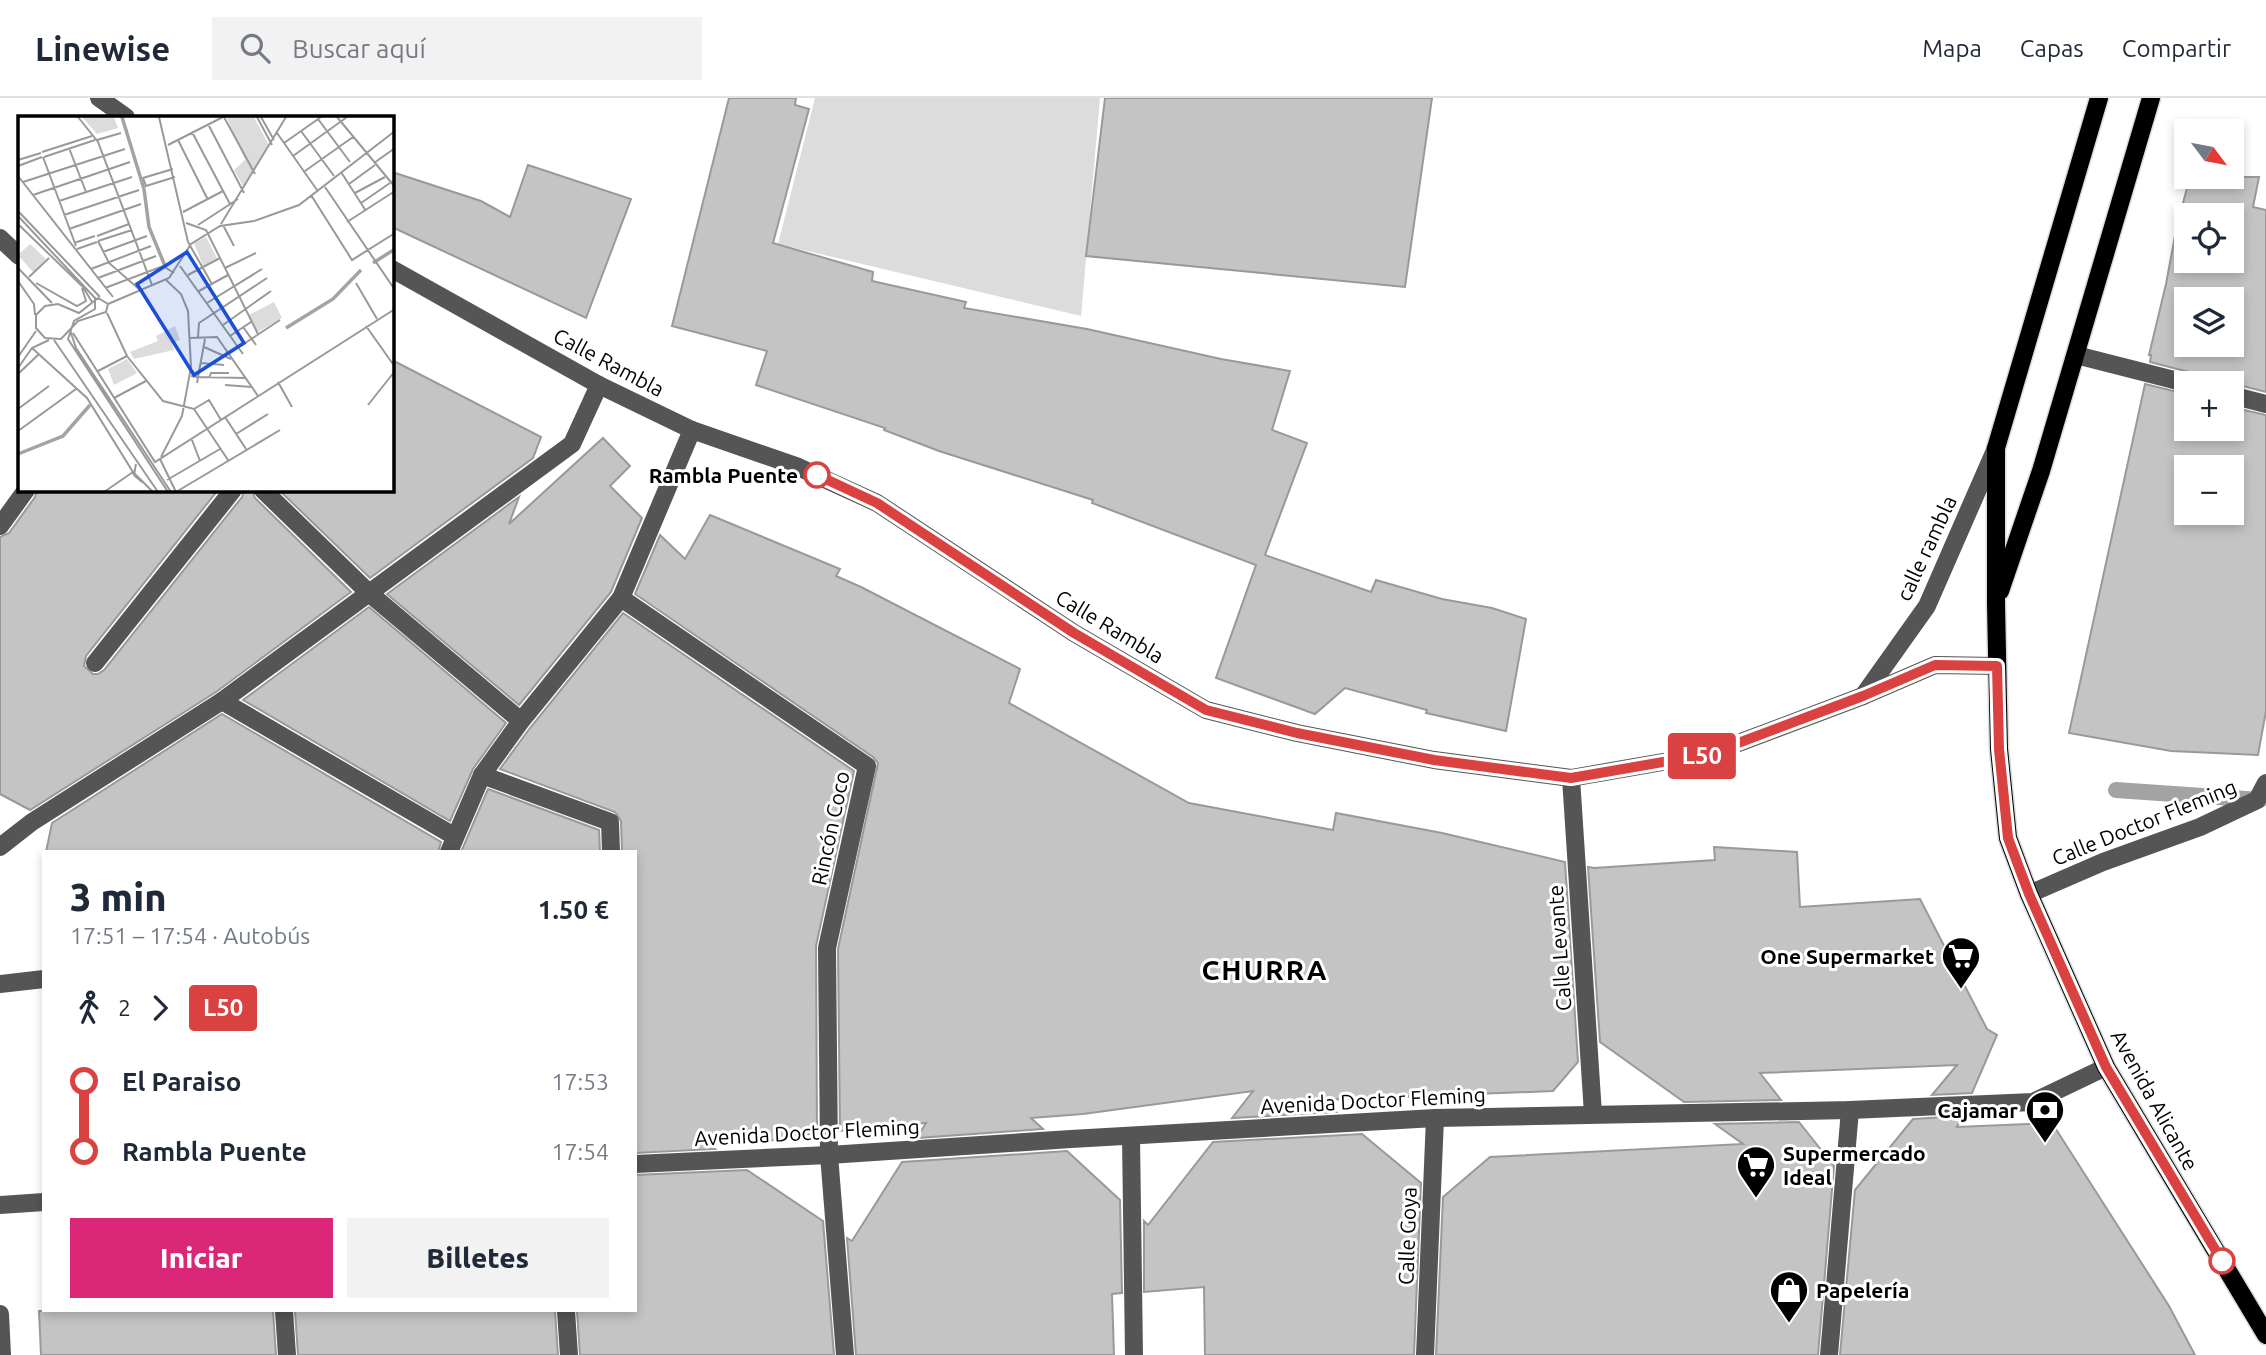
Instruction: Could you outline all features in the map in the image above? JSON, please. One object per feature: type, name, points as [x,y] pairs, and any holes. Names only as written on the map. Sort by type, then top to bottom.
[{"type":"main road","points":[[1997,666],[1996,448],[2099,98]]},
{"type":"main road","points":[[1996,604],[2041,471],[2151,98]]},
{"type":"main road","name":"Avenida Alicante","points":[[1997,666],[1999,749],[2008,838],[2029,894],[2106,1067],[2266,1335]]},
{"type":"street","points":[[99,98],[125,116]]},
{"type":"street","points":[[0,238],[18,256]]},
{"type":"street","name":"Calle Rambla","points":[[394,270],[599,385],[692,430],[796,466],[877,503],[1074,633],[1206,710],[1297,733],[1434,760],[1571,778],[1709,754],[1863,696],[1935,665],[1997,666]]},
{"type":"street","points":[[2076,355],[2174,380]]},
{"type":"street","points":[[0,847],[32,822],[222,701],[572,444],[599,385]]},
{"type":"street","points":[[2244,398],[2266,404]]},
{"type":"street","points":[[222,701],[451,844],[482,775],[521,720],[621,598],[692,430]]},
{"type":"street","name":"calle rambla","points":[[1863,696],[1927,606],[1996,448]]},
{"type":"street","points":[[0,526],[25,492]]},
{"type":"street","points":[[95,663],[231,492]]},
{"type":"street","points":[[265,492],[369,593],[521,720]]},
{"type":"street","name":"Rincón Coco","points":[[621,598],[867,766],[827,948],[829,1155]]},
{"type":"street","points":[[482,775],[610,822],[611,850]]},
{"type":"street","name":"Calle Levante","points":[[1571,778],[1593,1114]]},
{"type":"street","name":"Calle Doctor Fleming","points":[[2029,894],[2103,862],[2200,827],[2245,806],[2257,800],[2266,783]]},
{"type":"street","points":[[0,984],[42,979]]},
{"type":"street","name":"Avenida Doctor Fleming","points":[[637,1164],[829,1155],[1435,1118],[1850,1110],[2033,1102],[2106,1067]]},
{"type":"street","points":[[1829,1355],[1850,1110]]},
{"type":"street","name":"Calle Goya","points":[[1426,1355],[1435,1118]]},
{"type":"street","points":[[1131,1137],[1134,1355]]},
{"type":"street","points":[[829,1155],[845,1355]]},
{"type":"street","points":[[0,1205],[42,1202]]},
{"type":"street","points":[[284,1312],[287,1355]]},
{"type":"street","points":[[566,1312],[569,1355]]},
{"type":"street","points":[[0,1314],[2,1355]]},
{"type":"shaded area","points":[[815,98],[1100,98],[1081,316],[778,244]]},
{"type":"building","points":[[729,98],[796,98],[795,105],[809,109],[773,243],[873,272],[872,281],[966,302],[964,308],[1087,329],[1221,359],[1290,371],[1272,430],[1307,443],[1265,555],[1371,592],[1376,580],[1526,619],[1506,731],[1426,713],[1427,710],[1345,688],[1315,714],[1216,678],[1256,565],[1092,503],[1093,500],[939,451],[884,430],[885,428],[756,385],[767,351],[672,326]]},
{"type":"building","points":[[1105,98],[1432,98],[1405,287],[1086,256]]},
{"type":"building","points":[[528,165],[631,199],[586,318],[394,228],[394,173],[481,201],[510,217]]},
{"type":"building","points":[[2244,177],[2259,177],[2253,207],[2266,210],[2266,392],[2244,386],[2244,371],[2185,371],[2150,362],[2149,355],[2174,241],[2174,273],[2244,273],[2244,203],[2183,203],[2187,189],[2244,189]]},
{"type":"building","points":[[394,361],[541,437],[533,458],[370,578],[281,492],[394,492]]},
{"type":"building","points":[[2145,384],[2174,391],[2174,441],[2244,441],[2244,410],[2266,415],[2266,711],[2258,755],[2171,751],[2069,733]]},
{"type":"building","points":[[603,438],[630,466],[610,486],[642,518],[611,592],[519,705],[387,594],[519,497],[509,524]]},
{"type":"building","points":[[36,492],[216,492],[86,656],[84,666],[93,674],[104,670],[243,492],[253,492],[255,498],[351,592],[216,692],[30,810],[0,794],[0,537],[9,533]]},
{"type":"building","points":[[710,515],[840,569],[836,576],[1020,669],[1009,703],[1189,803],[1333,830],[1336,813],[1442,833],[1565,862],[1578,1062],[1553,1091],[1322,1100],[1336,1112],[1232,1118],[1253,1091],[1083,1114],[1031,1118],[1043,1129],[917,1138],[926,1123],[840,1131],[838,949],[878,763],[635,594],[660,535],[685,559]]},
{"type":"building","points":[[369,607],[506,723],[473,769],[450,821],[243,700]]},
{"type":"building","points":[[623,613],[854,771],[816,946],[817,1133],[803,1135],[803,1139],[707,1143],[715,1149],[637,1153],[637,850],[622,850],[621,821],[615,812],[500,769]]},
{"type":"building","points":[[222,714],[441,842],[439,850],[46,850],[52,823]]},
{"type":"building","points":[[488,789],[599,830],[600,850],[462,850]]},
{"type":"building","points":[[1714,847],[1797,852],[1800,907],[1920,899],[1987,1029],[1997,1035],[1972,1093],[1932,1095],[1957,1065],[1760,1073],[1781,1100],[1684,1102],[1600,1042],[1588,867],[1715,860]]},
{"type":"building","points":[[1962,1116],[1957,1127],[2052,1123],[2169,1306],[2195,1355],[1840,1355],[1855,1190],[1913,1119]]},
{"type":"building","points":[[1799,1122],[1834,1166],[1818,1355],[1436,1355],[1443,1197],[1490,1157],[1743,1144],[1715,1124]]},
{"type":"building","points":[[1362,1134],[1421,1183],[1414,1355],[1205,1355],[1204,1287],[1144,1292],[1144,1221],[1148,1225],[1213,1142]]},
{"type":"building","points":[[1067,1151],[1120,1200],[1122,1293],[1112,1294],[1114,1355],[856,1355],[847,1238],[852,1241],[902,1162]]},
{"type":"building","points":[[747,1170],[823,1221],[834,1355],[580,1355],[577,1312],[637,1312],[637,1175]]},
{"type":"building","points":[[39,1311],[273,1312],[276,1355],[41,1355]]},
{"type":"building","points":[[295,1312],[555,1312],[558,1355],[298,1355]]},
{"type":"waterway","points":[[2116,790],[2260,800]]},
{"type":"bus line","name":"L50","points":[[817,475],[877,503],[1074,633],[1206,710],[1297,733],[1434,760],[1571,778],[1709,754],[1863,696],[1935,665],[1997,666],[1999,749],[2008,838],[2029,894],[2106,1067],[2222,1261]]},
{"type":"place","name":"Rambla Puente","points":[[817,475]]},
{"type":"place","name":"One Supermarket","points":[[1961,990]]},
{"type":"place","name":"Cajamar","points":[[2045,1144]]},
{"type":"place","name":"Supermercado Ideal","points":[[1756,1199]]},
{"type":"place","name":"Papelería","points":[[1789,1324]]},
{"type":"district","name":"CHURRA","points":[[1265,969]]}]
